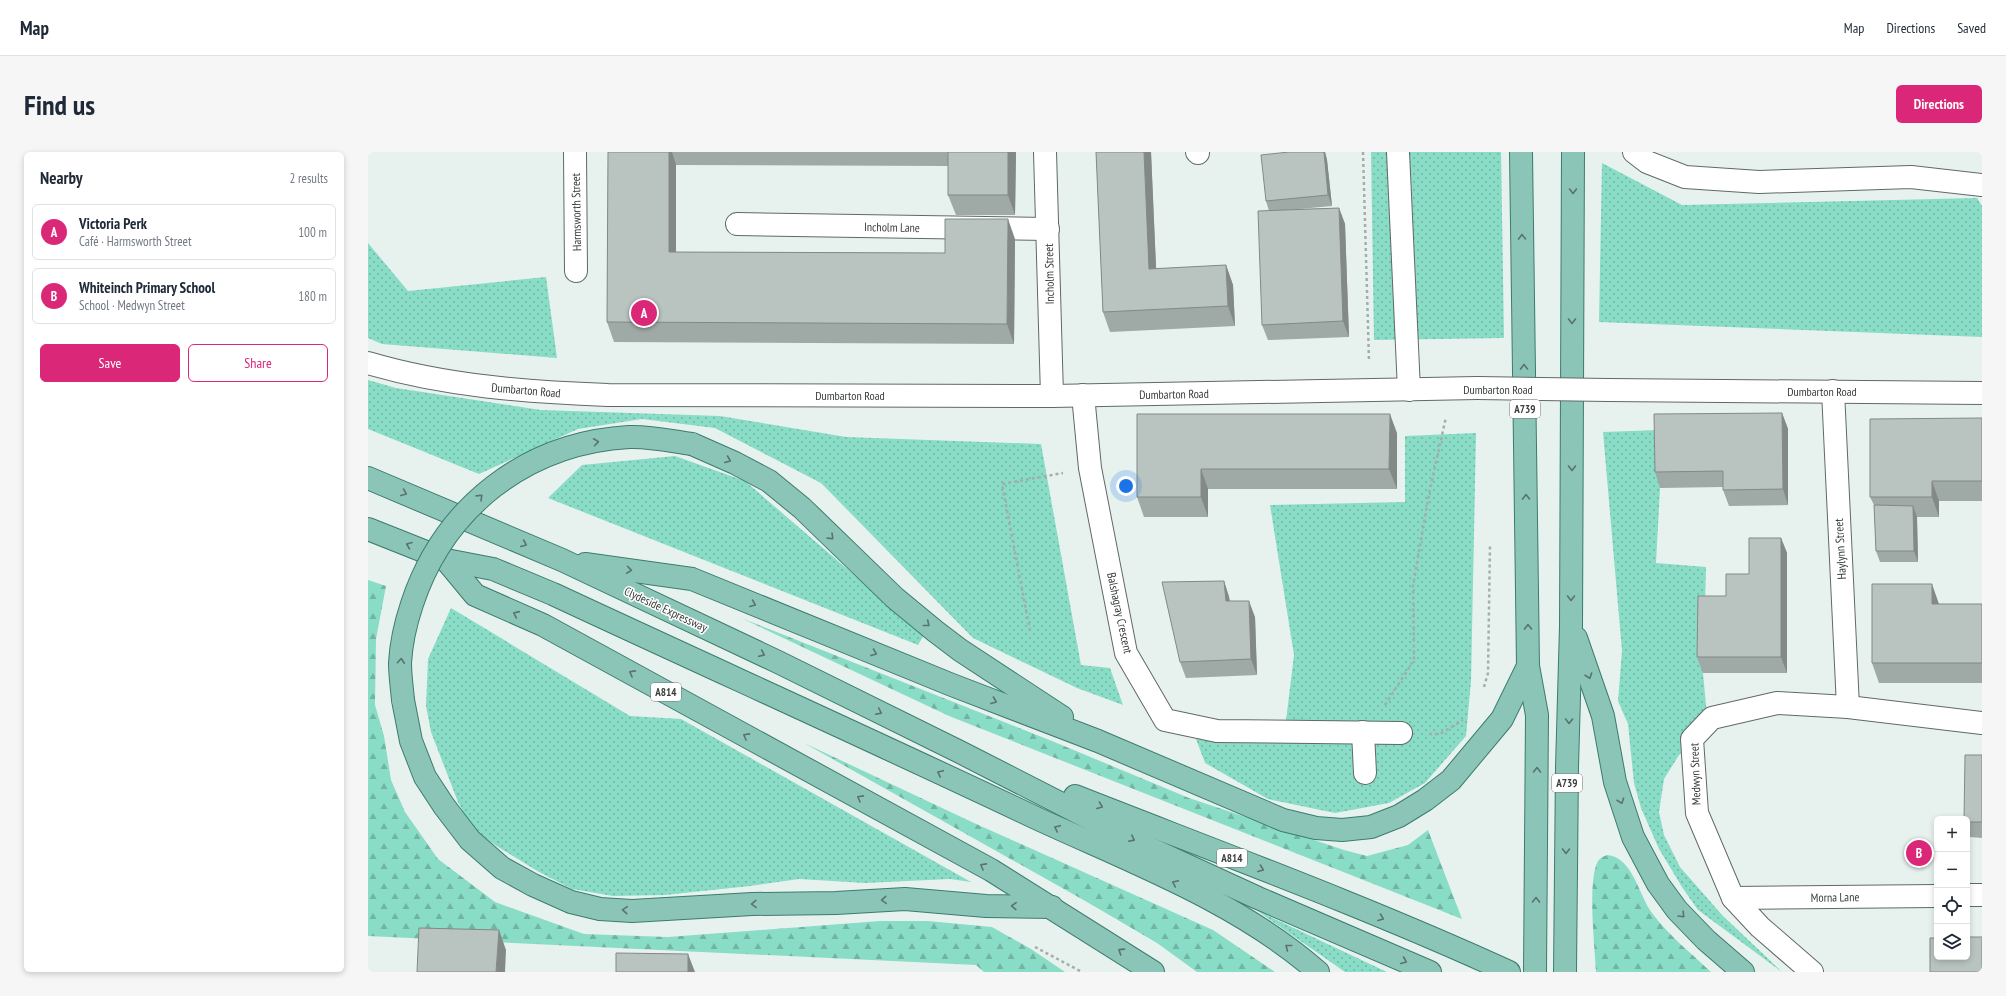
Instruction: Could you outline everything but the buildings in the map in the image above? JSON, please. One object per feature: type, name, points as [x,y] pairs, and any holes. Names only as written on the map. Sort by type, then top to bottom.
[{"type":"main road","name":"A739","points":[[1521,152],[1528,666],[1537,715],[1535,972]]},
{"type":"main road","name":"A739","points":[[1565,972],[1567,767],[1571,626],[1573,152]]},
{"type":"main road","points":[[1053,907],[986,906],[905,899],[836,903],[752,904],[632,911],[600,909],[571,902],[533,885],[502,868],[470,840],[444,806],[425,777],[411,741],[403,700],[400,663],[407,620],[418,585],[437,550],[456,522],[482,494],[515,472],[552,454],[588,443],[629,437],[692,444],[735,463],[769,481],[802,508],[896,598],[960,650],[1098,741]]},
{"type":"main road","name":"Clydeside Expressway","points":[[368,478],[562,560],[778,662],[960,752]]},
{"type":"main road","name":"A814","points":[[368,529],[446,560],[475,596],[550,629],[991,870],[1053,907],[1153,972]]},
{"type":"main road","points":[[446,560],[493,569],[553,594],[1192,890],[1249,920],[1280,941],[1318,972]]},
{"type":"main road","points":[[562,560],[692,579],[952,685],[1098,741],[1283,820],[1316,828],[1342,830],[1371,826],[1399,816],[1425,800],[1451,780],[1502,719],[1528,666]]},
{"type":"main road","points":[[1571,626],[1602,716],[1615,782],[1633,837],[1658,884],[1677,910],[1706,940],[1743,972]]},
{"type":"main road","points":[[960,752],[1143,845],[1258,898],[1430,972]]},
{"type":"main road","name":"A814","points":[[960,752],[1265,871],[1439,941],[1506,971]]},
{"type":"street","name":"Harmsworth Street","points":[[575,152],[576,271]]},
{"type":"street","name":"Incholm Street","points":[[1045,152],[1052,396]]},
{"type":"street","points":[[1398,152],[1409,390]]},
{"type":"street","points":[[1634,152],[1647,162],[1685,177],[1759,182],[1911,177],[1978,183],[1982,185]]},
{"type":"street","name":"Incholm Lane","points":[[737,224],[1048,229]]},
{"type":"street","name":"Dumbarton Road","points":[[368,363],[426,377],[492,387],[558,393],[608,395],[1052,396],[1477,388],[1608,390],[1833,390],[1982,393]]},
{"type":"street","name":"Haylynn Street","points":[[1833,390],[1848,707]]},
{"type":"street","name":"Balshagray Crescent","points":[[1083,395],[1090,468],[1126,653],[1165,720],[1217,731],[1401,733]]},
{"type":"street","name":"Medwyn Street","points":[[1812,972],[1760,927],[1733,898],[1697,813],[1692,739],[1712,718],[1777,703],[1848,707],[1982,722]]},
{"type":"street","points":[[1365,773],[1371,732]]},
{"type":"street","points":[[1970,895],[1982,895]]},
{"type":"street","name":"Morna Lane","points":[[1733,898],[1934,896]]},
{"type":"path","points":[[1364,152],[1370,390]]},
{"type":"path","points":[[1371,732],[1384,706],[1414,660],[1413,586],[1429,494],[1453,389]]},
{"type":"path","points":[[1030,631],[1002,484],[1090,468]]},
{"type":"path","points":[[1484,688],[1488,672],[1490,544]]},
{"type":"path","points":[[1401,733],[1440,734],[1466,718]]},
{"type":"path","points":[[1035,947],[1082,972]]},
{"type":"green space","points":[[1371,152],[1501,152],[1504,338],[1374,340]]},
{"type":"green space","points":[[1602,163],[1682,205],[1977,198],[1982,206],[1982,337],[1599,322]]},
{"type":"green space","points":[[368,243],[408,291],[546,277],[557,358],[382,344],[368,338]]},
{"type":"green space","points":[[368,380],[396,388],[541,410],[720,416],[846,437],[1041,444],[1081,665],[1110,668],[1123,705],[1077,688],[973,638],[821,483],[715,428],[642,419],[578,429],[479,474],[368,429]]},
{"type":"green space","points":[[1660,430],[1660,488],[1656,563],[1706,567],[1703,673],[1709,737],[1679,755],[1664,779],[1659,812],[1664,835],[1680,867],[1722,915],[1782,972],[1698,910],[1659,849],[1641,808],[1634,783],[1628,724],[1618,701],[1622,651],[1603,432]]},
{"type":"green space","points":[[1476,433],[1471,681],[1466,736],[1425,783],[1389,803],[1335,813],[1268,799],[1205,763],[1196,739],[1284,737],[1294,655],[1270,505],[1405,502],[1405,436]]},
{"type":"green space","points":[[675,456],[745,481],[924,635],[918,645],[548,498],[582,465]]},
{"type":"green space","points":[[368,580],[386,586],[376,639],[375,705],[384,736],[391,780],[405,812],[438,859],[495,902],[584,934],[668,937],[880,921],[928,921],[992,927],[1031,949],[1065,972],[984,972],[976,965],[368,936]]},
{"type":"green space","points":[[451,608],[630,716],[681,719],[971,882],[950,879],[865,883],[799,879],[665,895],[613,896],[572,889],[539,872],[495,845],[472,828],[458,802],[431,732],[426,706],[428,659]]},
{"type":"green space","points":[[741,618],[1052,741],[1189,798],[1344,850],[1367,856],[1408,845],[1428,830],[1462,919],[949,716]]},
{"type":"green space","points":[[804,743],[974,823],[1213,930],[1275,972],[1197,972],[1157,943],[1087,902]]},
{"type":"green space","points":[[1607,855],[1616,857],[1623,863],[1634,878],[1647,906],[1658,921],[1711,972],[1596,972],[1592,915],[1593,883],[1598,861]]},
{"type":"green space","points":[[1256,910],[1387,972],[1345,972]]},
{"type":"place","name":"Victoria Perk","points":[[644,313]]},
{"type":"place","name":"Whiteinch Primary School","points":[[1919,853]]}]
